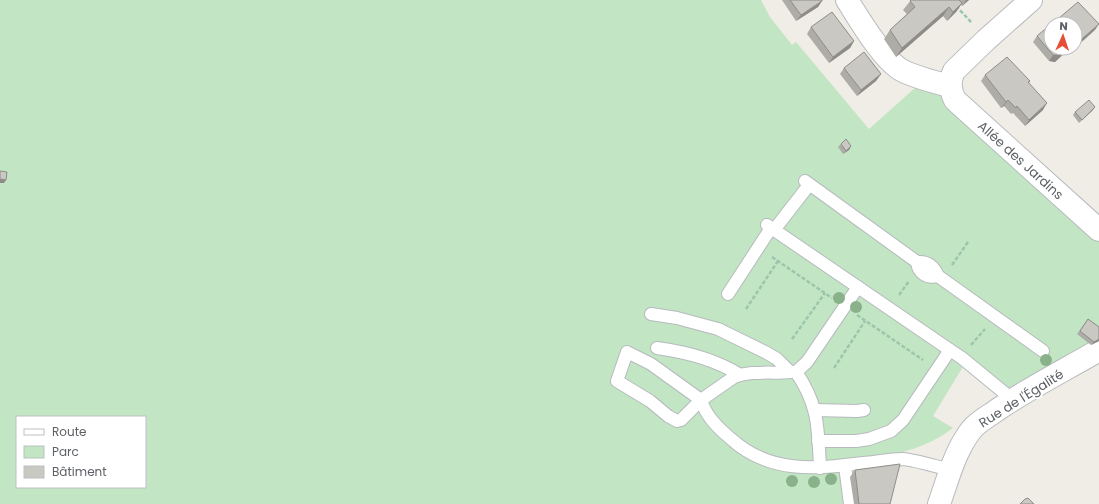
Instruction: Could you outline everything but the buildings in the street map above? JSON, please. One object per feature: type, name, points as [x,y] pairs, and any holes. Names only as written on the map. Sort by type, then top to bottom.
[{"type":"street","points":[[847,0],[885,57],[902,71],[950,86],[954,71],[1030,0]]},
{"type":"street","name":"Allée des Jardins","points":[[950,86],[955,100],[1099,230]]},
{"type":"street","name":"Rue de l'Égalité","points":[[940,504],[951,470],[961,448],[973,428],[1013,400],[1099,350]]},
{"type":"lane","points":[[728,294],[771,228],[807,183],[917,265],[924,262],[930,264],[934,267],[940,278],[1043,351]]},
{"type":"lane","points":[[771,228],[962,358],[1013,400]]},
{"type":"lane","points":[[858,287],[807,362],[793,372],[740,375],[727,381],[701,400],[681,420],[668,416],[650,401],[617,381],[627,352],[651,364],[701,400],[703,407],[714,424],[735,443],[753,454],[783,466],[820,468],[904,459],[951,470]]},
{"type":"lane","points":[[651,314],[677,318],[718,330],[767,352],[793,372],[805,385],[815,410],[820,468]]},
{"type":"lane","points":[[657,348],[704,358],[730,368],[740,375]]},
{"type":"lane","points":[[818,441],[856,441],[869,439],[891,431],[902,420],[950,350]]},
{"type":"lane","points":[[815,410],[864,410]]},
{"type":"lane","points":[[845,466],[850,504]]},
{"type":"path","points":[[956,6],[986,40]]},
{"type":"path","points":[[940,278],[968,242]]},
{"type":"path","points":[[746,309],[778,261]]},
{"type":"path","points":[[889,309],[917,265]]},
{"type":"path","points":[[792,339],[825,293]]},
{"type":"path","points":[[971,346],[995,316]]},
{"type":"path","points":[[834,368],[865,321]]},
{"type":"green space","points":[[0,0],[761,0],[770,17],[792,45],[796,42],[869,129],[925,79],[1099,230],[1099,341],[1009,390],[964,365],[933,416],[953,428],[938,438],[922,445],[889,455],[888,504],[0,504]]}]
